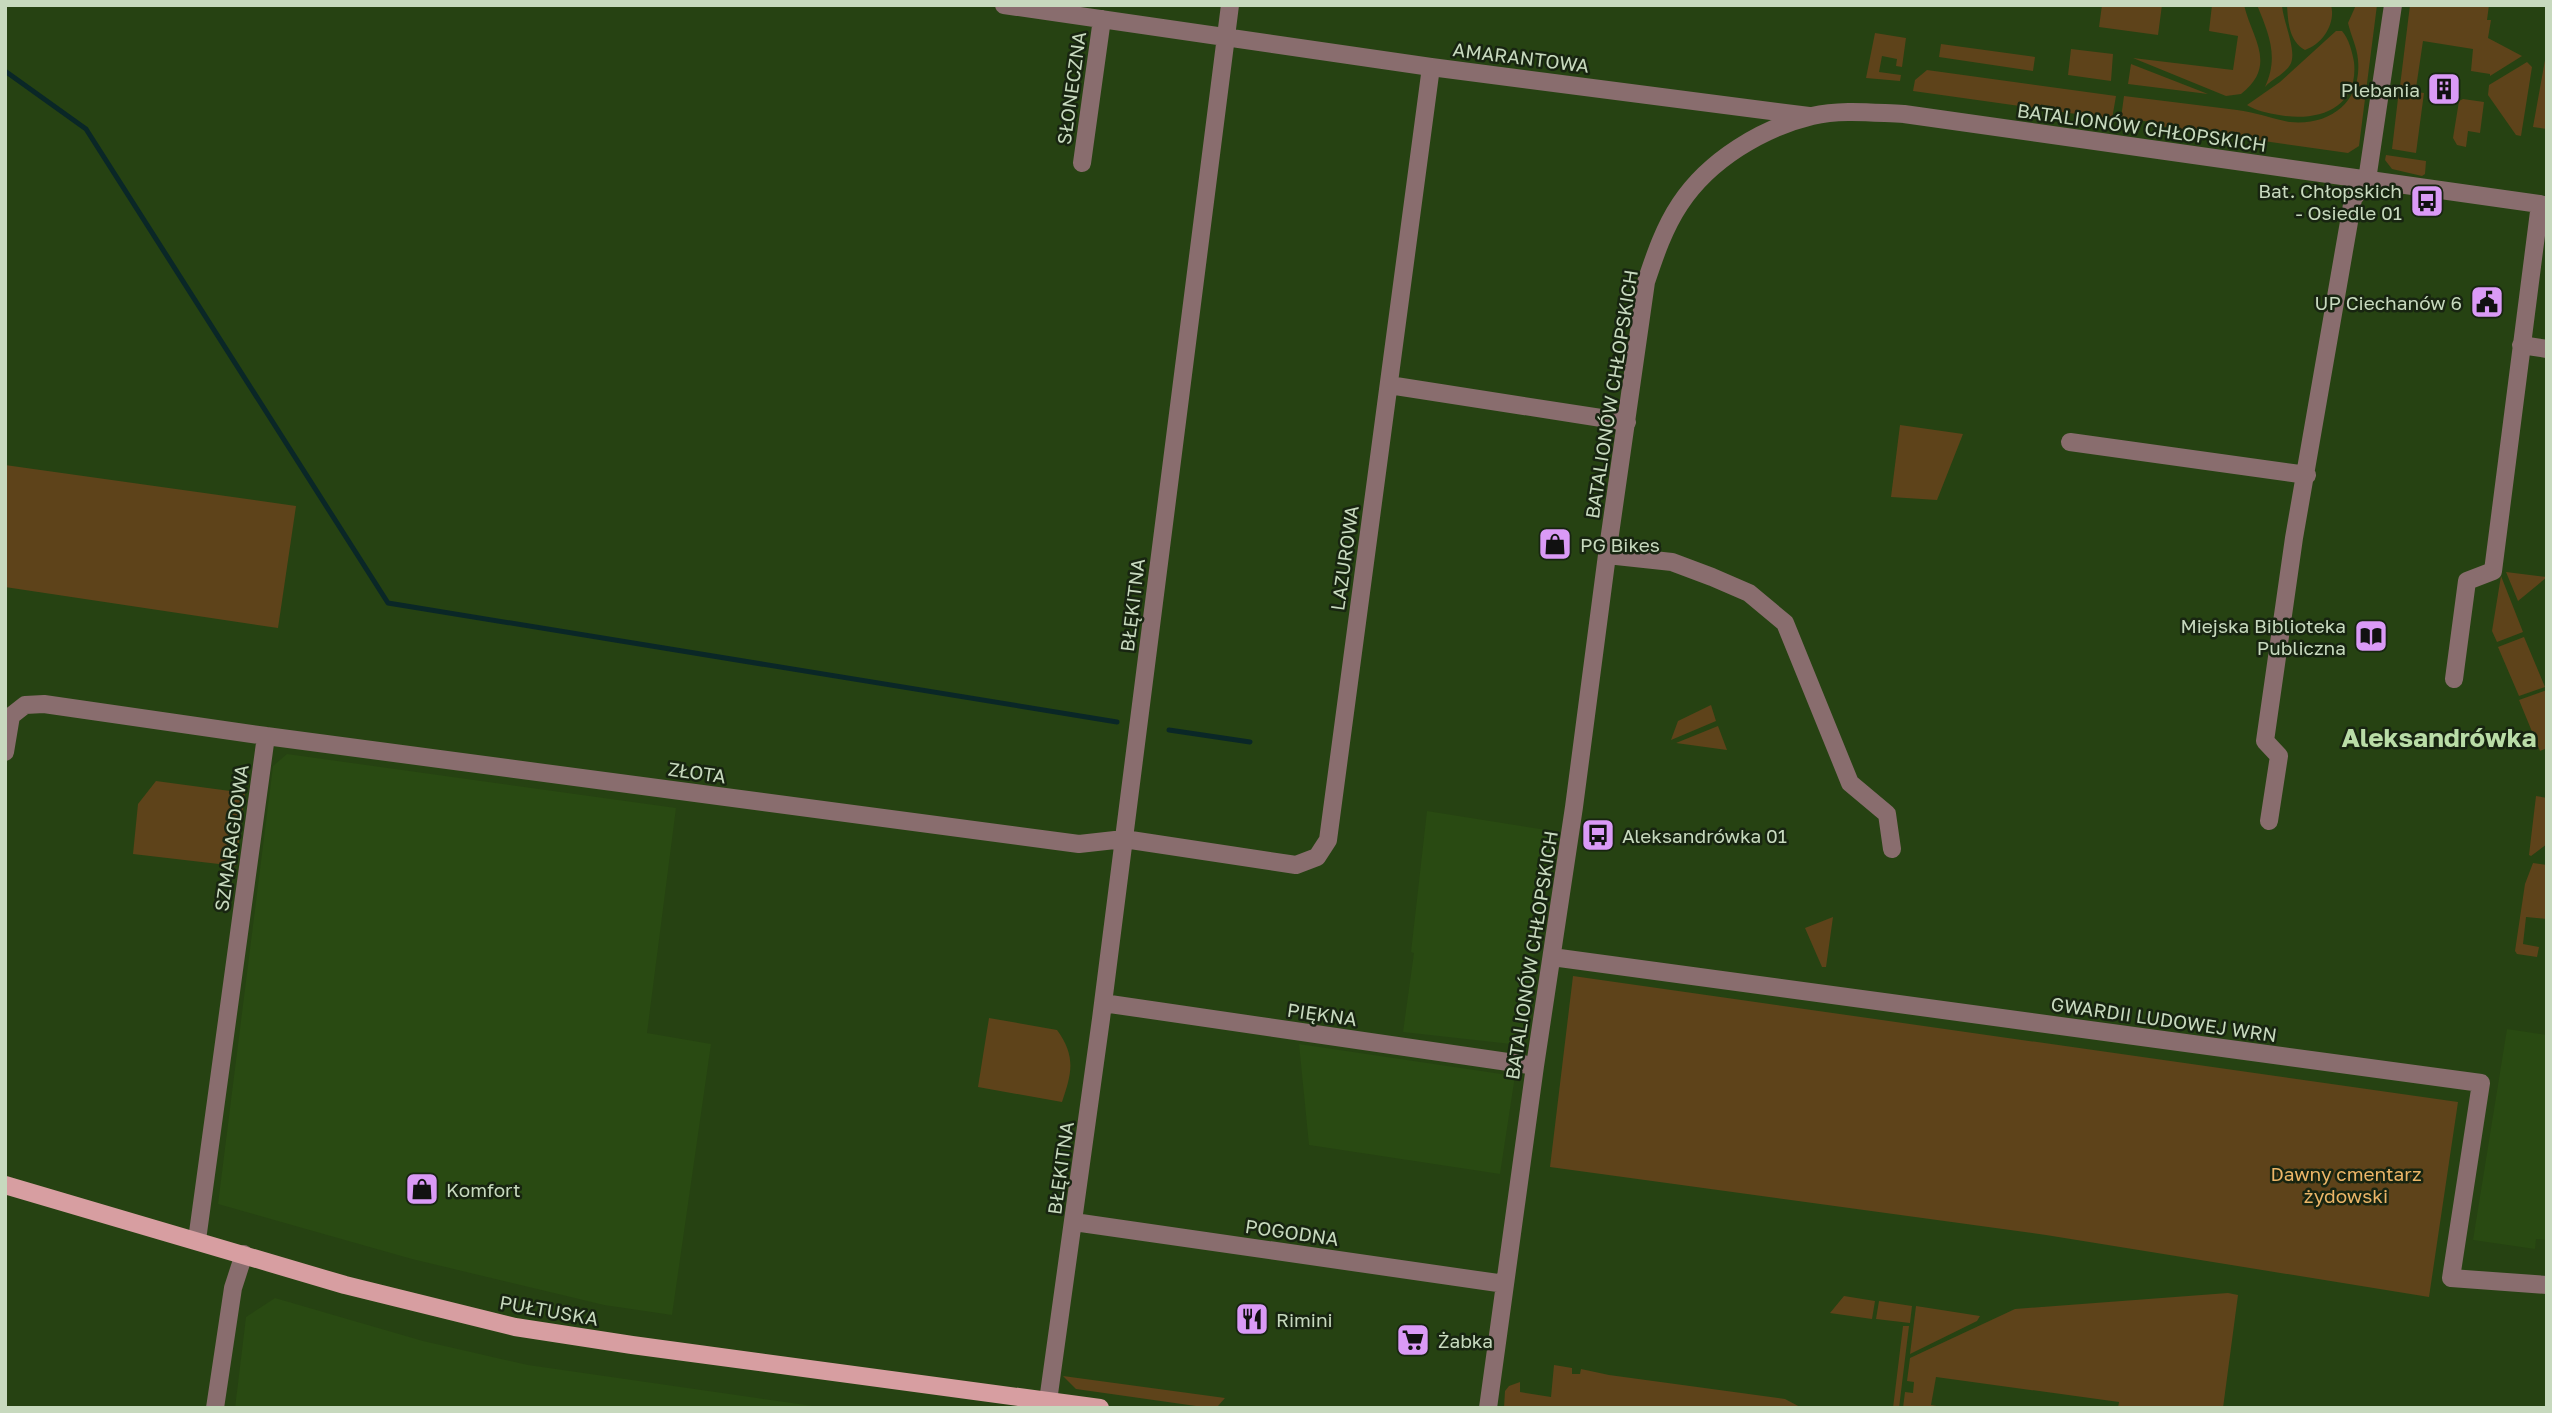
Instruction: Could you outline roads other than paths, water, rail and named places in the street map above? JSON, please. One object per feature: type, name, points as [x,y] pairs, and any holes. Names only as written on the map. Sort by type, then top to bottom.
[{"type":"main road","name":"PUŁTUSKA","points":[[5,1185],[345,1285],[515,1327],[1100,1408]]},
{"type":"street","points":[[1004,5],[1225,36]]},
{"type":"street","name":"BŁĘKITNA","points":[[1048,1401],[1103,1003],[1230,5]]},
{"type":"street","points":[[2269,821],[2278,756],[2264,741],[2294,538],[2353,199],[2367,180],[2393,5]]},
{"type":"street","name":"SŁONECZNA","points":[[1082,163],[1101,19]]},
{"type":"street","name":"AMARANTOWA","points":[[1225,36],[1813,116]]},
{"type":"street","name":"LAZUROWA","points":[[1124,839],[1296,865],[1317,857],[1328,840],[1431,66]]},
{"type":"street","name":"BATALIONÓW CHŁOPSKICH","points":[[1488,1408],[1646,282],[1661,240],[1680,203],[1709,170],[1736,150],[1772,131],[1813,116],[1849,112],[1903,114],[2543,204]]},
{"type":"street","points":[[2454,679],[2467,581],[2493,571],[2521,345],[2543,204]]},
{"type":"street","points":[[2521,345],[2547,349]]},
{"type":"street","points":[[1389,385],[1627,422]]},
{"type":"street","points":[[2070,442],[2307,475]]},
{"type":"street","points":[[1607,555],[1672,562],[1712,577],[1749,593],[1785,623],[1850,783],[1887,814],[1892,849]]},
{"type":"street","points":[[5,752],[11,716],[25,705],[44,704],[266,736]]},
{"type":"street","name":"ZŁOTA","points":[[266,736],[1079,844],[1124,839]]},
{"type":"street","name":"SZMARAGDOWA","points":[[197,1240],[266,736]]},
{"type":"street","name":"GWARDII LUDOWEJ WRN","points":[[1552,957],[2481,1083],[2451,1278],[2547,1285]]},
{"type":"street","name":"PIĘKNA","points":[[1103,1003],[1535,1066]]},
{"type":"street","name":"POGODNA","points":[[1074,1222],[1505,1284]]},
{"type":"street","points":[[215,1408],[233,1288],[244,1254]]},
{"type":"waterway","points":[[5,71],[86,129],[388,603],[1117,722]]},
{"type":"waterway","points":[[1169,730],[1250,742]]},
{"type":"place","name":"Plebania","points":[[2444,89]]},
{"type":"place","name":"Bat. Chłopskich - Osiedle 01","points":[[2427,201]]},
{"type":"place","name":"UP Ciechanów 6","points":[[2487,302]]},
{"type":"place","name":"PG Bikes","points":[[1555,544]]},
{"type":"place","name":"Miejska Biblioteka Publiczna","points":[[2371,636]]},
{"type":"place","name":"Aleksandrówka 01","points":[[1598,835]]},
{"type":"place","name":"Komfort","points":[[422,1189]]},
{"type":"place","name":"Rimini","points":[[1252,1319]]},
{"type":"place","name":"Żabka","points":[[1413,1340]]},
{"type":"district","name":"Aleksandrówka","points":[[2439,737]]},
{"type":"park label","name":"Dawny cmentarz żydowski","points":[[2346,1184]]}]
